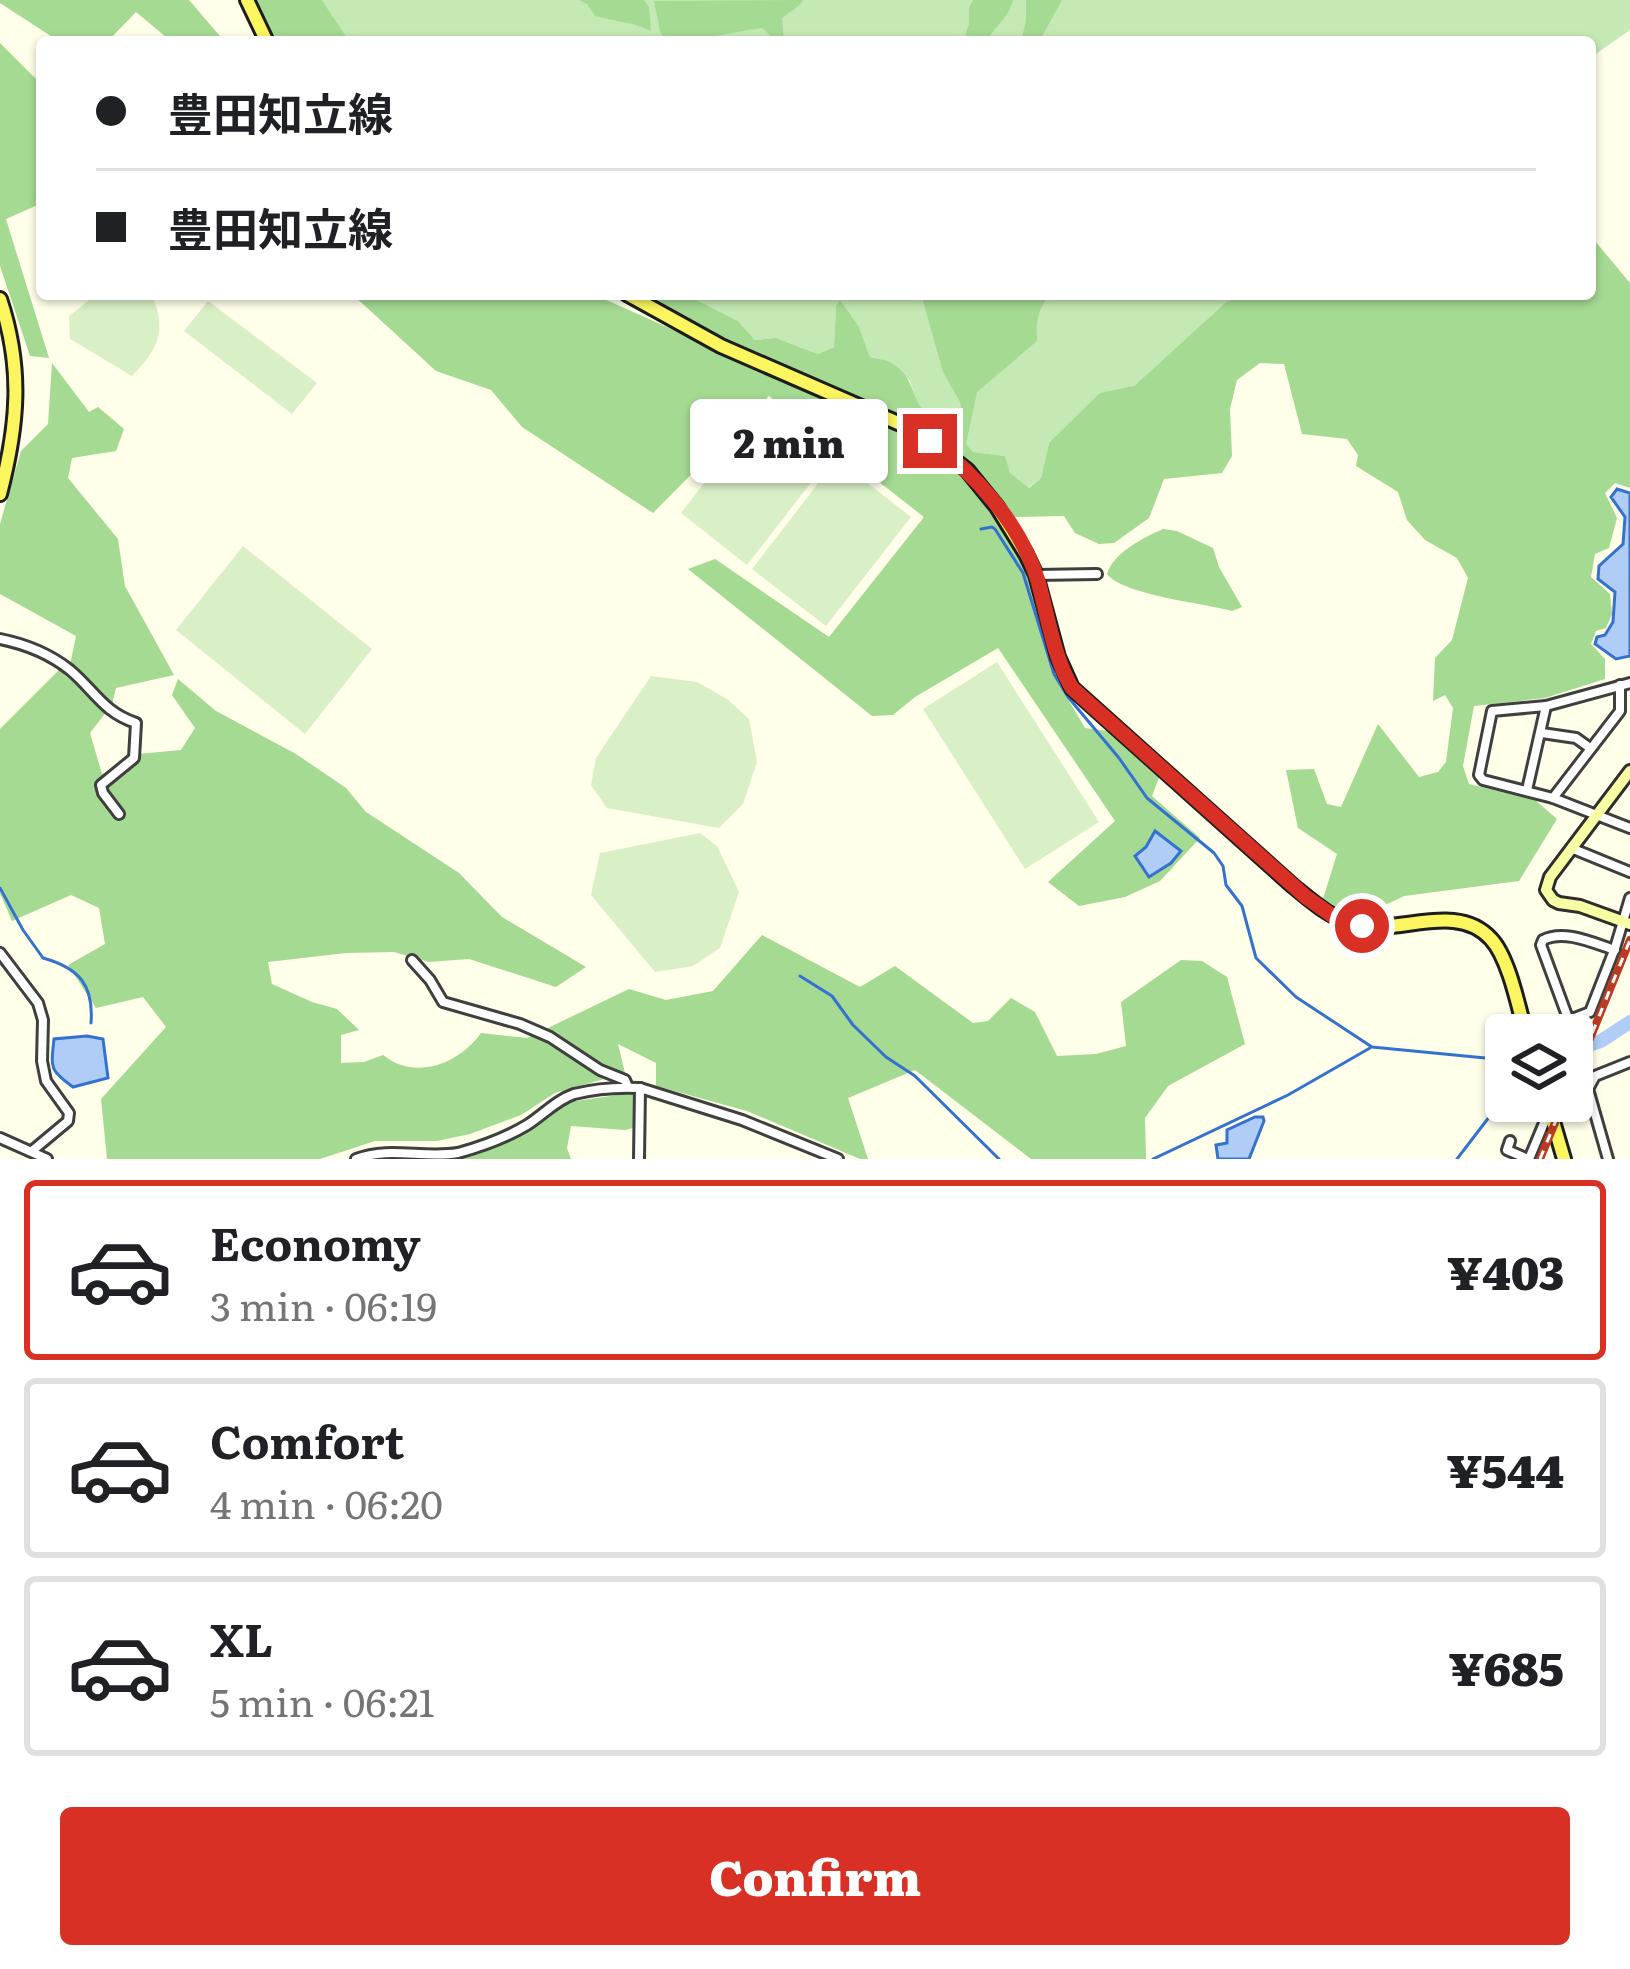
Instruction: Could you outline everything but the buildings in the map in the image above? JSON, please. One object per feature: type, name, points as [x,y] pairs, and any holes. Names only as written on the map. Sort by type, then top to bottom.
[{"type":"main road","points":[[247,0],[264,36]]},
{"type":"main road","points":[[0,299],[17,380],[16,420],[0,494]]},
{"type":"main road","points":[[638,300],[721,346],[905,427],[967,470],[1019,539],[1036,575],[1064,674],[1083,699],[1293,886],[1337,919],[1373,927],[1454,920],[1472,925],[1501,953],[1521,1014]]},
{"type":"main road","points":[[1553,1122],[1564,1159]]},
{"type":"street","points":[[1036,575],[1097,574]]},
{"type":"street","points":[[0,639],[53,658],[115,716],[136,722],[132,761],[101,785],[119,814]]},
{"type":"street","points":[[1553,798],[1619,711],[1625,684],[1546,706],[1494,710],[1480,777],[1553,798],[1630,828]]},
{"type":"street","points":[[1527,790],[1546,706]]},
{"type":"street","points":[[1541,733],[1576,738],[1590,748]]},
{"type":"street","points":[[1626,923],[1559,903],[1546,890],[1548,880],[1630,771]]},
{"type":"street","points":[[1571,848],[1630,872]]},
{"type":"street","points":[[1586,1014],[1591,1012],[1626,923],[1630,898]]},
{"type":"street","points":[[1565,1014],[1541,946],[1543,940],[1551,935],[1580,938],[1615,950]]},
{"type":"street","points":[[0,953],[38,1003],[46,1081],[69,1113],[68,1121],[32,1151]]},
{"type":"street","points":[[412,960],[443,1002],[520,1024],[625,1080],[634,1088],[640,1159]]},
{"type":"street","points":[[1608,1159],[1588,1089],[1595,1076],[1630,1063]]},
{"type":"street","points":[[356,1159],[376,1152],[435,1157],[460,1152],[526,1125],[573,1095],[634,1088],[742,1120],[838,1159]]},
{"type":"street","points":[[1510,1141],[1507,1150],[1528,1159],[1542,1122]]},
{"type":"street","points":[[0,1138],[47,1159]]},
{"type":"green space","points":[[189,0],[220,36],[165,36],[136,12],[113,36],[51,36],[0,3]]},
{"type":"green space","points":[[254,0],[322,0],[346,36],[273,36]]},
{"type":"green space","points":[[322,0],[1630,0],[1630,30],[1596,54],[1596,36],[346,36]]},
{"type":"green space","points":[[579,0],[644,0],[651,31],[595,16]]},
{"type":"green space","points":[[803,0],[782,19],[783,36],[769,36],[762,28],[713,36],[662,36],[654,1]]},
{"type":"green space","points":[[973,0],[1013,0],[991,36],[965,36]]},
{"type":"green space","points":[[1026,0],[1062,0],[1042,36],[1022,36]]},
{"type":"green space","points":[[0,43],[36,79],[36,206],[6,219],[49,358],[30,356],[0,266]]},
{"type":"green space","points":[[1596,242],[1630,283],[1630,488],[1615,483],[1605,493],[1617,518],[1609,548],[1595,554],[1591,577],[1610,594],[1612,614],[1591,644],[1605,659],[1605,679],[1545,698],[1474,706],[1463,766],[1469,784],[1535,800],[1557,819],[1519,881],[1404,896],[1373,911],[1346,913],[1323,899],[1337,854],[1298,828],[1286,770],[1314,769],[1327,804],[1341,807],[1378,724],[1419,777],[1438,772],[1446,762],[1453,708],[1445,695],[1433,701],[1435,658],[1452,640],[1468,578],[1457,558],[1425,540],[1407,520],[1398,492],[1356,466],[1358,455],[1347,439],[1302,434],[1284,364],[1260,363],[1237,380],[1230,409],[1232,456],[1222,473],[1164,479],[1149,518],[1114,543],[1099,544],[1075,533],[1064,516],[1015,517],[966,461],[929,429],[730,344],[652,300],[697,300],[738,321],[755,340],[776,338],[818,354],[834,347],[840,300],[859,327],[870,357],[901,370],[920,406],[937,420],[953,425],[962,412],[960,402],[943,372],[923,300],[1046,300],[1038,317],[1037,341],[977,392],[966,444],[973,452],[1005,456],[1010,473],[1029,488],[1041,478],[1049,443],[1100,393],[1134,386],[1226,302],[1596,300]]},
{"type":"green space","points":[[89,300],[153,300],[158,338],[132,376],[70,339],[69,316]]},
{"type":"green space","points":[[359,300],[606,300],[881,423],[954,465],[1021,556],[1038,602],[1053,674],[1085,728],[1108,731],[1160,775],[1152,796],[1200,838],[1160,881],[1125,897],[1079,906],[1048,882],[1115,821],[998,648],[893,715],[872,716],[688,569],[715,559],[829,637],[924,517],[769,396],[653,513],[522,427],[491,390],[436,371]]},
{"type":"green space","points":[[697,300],[1231,300],[1134,386],[1049,443],[1041,478],[1028,488],[1010,473],[1004,456],[973,452],[918,406],[910,381],[890,362],[870,357],[859,327],[836,306],[834,347],[818,354],[776,338],[755,340],[738,321]]},
{"type":"green space","points":[[208,301],[317,383],[292,414],[184,331]]},
{"type":"green space","points":[[52,363],[89,412],[98,407],[124,429],[116,451],[72,458],[68,478],[118,539],[125,586],[174,675],[116,688],[112,705],[70,665],[76,636],[0,594],[0,524],[21,451],[48,424]]},
{"type":"green space","points":[[767,401],[834,453],[747,565],[681,513]]},
{"type":"green space","points":[[837,459],[911,517],[826,626],[752,569]]},
{"type":"green space","points":[[1163,529],[1213,548],[1242,607],[1232,611],[1146,593],[1107,574],[1123,552]]},
{"type":"green space","points":[[243,546],[372,649],[305,734],[176,630]]},
{"type":"green space","points":[[997,662],[1099,822],[1025,869],[923,709]]},
{"type":"green space","points":[[59,670],[107,711],[90,733],[102,774],[132,766],[137,754],[181,750],[195,728],[172,695],[178,679],[216,711],[296,754],[346,788],[366,812],[459,873],[502,917],[586,967],[556,987],[469,959],[429,962],[394,952],[268,962],[272,984],[337,1009],[359,1030],[341,1035],[341,1063],[383,1055],[395,1063],[422,1068],[461,1053],[481,1033],[527,1038],[629,989],[666,1000],[713,991],[762,935],[860,987],[895,966],[973,1023],[988,1021],[1011,998],[1035,1012],[1057,1056],[1096,1054],[1126,1046],[1121,1002],[1181,960],[1202,961],[1227,977],[1245,1044],[1168,1086],[1145,1118],[1146,1159],[1031,1159],[915,1070],[848,1098],[868,1159],[860,1159],[747,1111],[656,1086],[656,1063],[618,1044],[625,1073],[555,1093],[521,1115],[470,1134],[437,1141],[375,1141],[320,1159],[107,1159],[101,1099],[166,1027],[143,997],[96,1008],[68,965],[105,944],[99,908],[71,895],[12,921],[0,893],[0,729]]},
{"type":"green space","points":[[651,676],[697,682],[749,719],[757,762],[743,804],[719,828],[607,808],[591,785],[596,758]]},
{"type":"green space","points":[[700,833],[717,846],[739,892],[720,948],[693,966],[655,972],[591,895],[600,853]]},
{"type":"green space","points":[[636,1095],[637,1127],[571,1126],[567,1148],[571,1159],[450,1159],[528,1128],[569,1102]]},
{"type":"water","points":[[1617,489],[1630,493],[1630,656],[1616,659],[1595,644],[1613,622],[1615,592],[1598,579],[1599,566],[1623,544],[1625,517],[1611,497]]},
{"type":"water","points":[[1155,831],[1181,851],[1149,877],[1135,856]]},
{"type":"water","points":[[54,1039],[103,1039],[108,1078],[73,1087],[53,1068]]},
{"type":"water","points":[[1255,1117],[1264,1121],[1249,1159],[1218,1159],[1216,1145],[1227,1143],[1227,1130]]},
{"type":"waterway","points":[[981,529],[995,529],[1023,573],[1054,674],[1068,697],[1147,798],[1214,853],[1223,866],[1226,885],[1242,906],[1256,958],[1296,997],[1372,1047],[1485,1058]]},
{"type":"waterway","points":[[0,888],[43,958],[82,980],[90,998],[91,1023]]},
{"type":"waterway","points":[[800,976],[832,996],[853,1025],[886,1057],[915,1076],[999,1159]]},
{"type":"waterway","points":[[1593,1044],[1630,1022]]},
{"type":"waterway","points":[[1153,1159],[1288,1095],[1370,1048]]},
{"type":"waterway","points":[[1457,1159],[1485,1122]]},
{"type":"railway","points":[[1593,1031],[1630,940]]},
{"type":"railway","points":[[1540,1159],[1555,1122]]},
{"type":"route","points":[[930,441],[967,470],[1019,539],[1036,575],[1058,657],[1072,688],[1306,897],[1337,919],[1362,926]]}]
